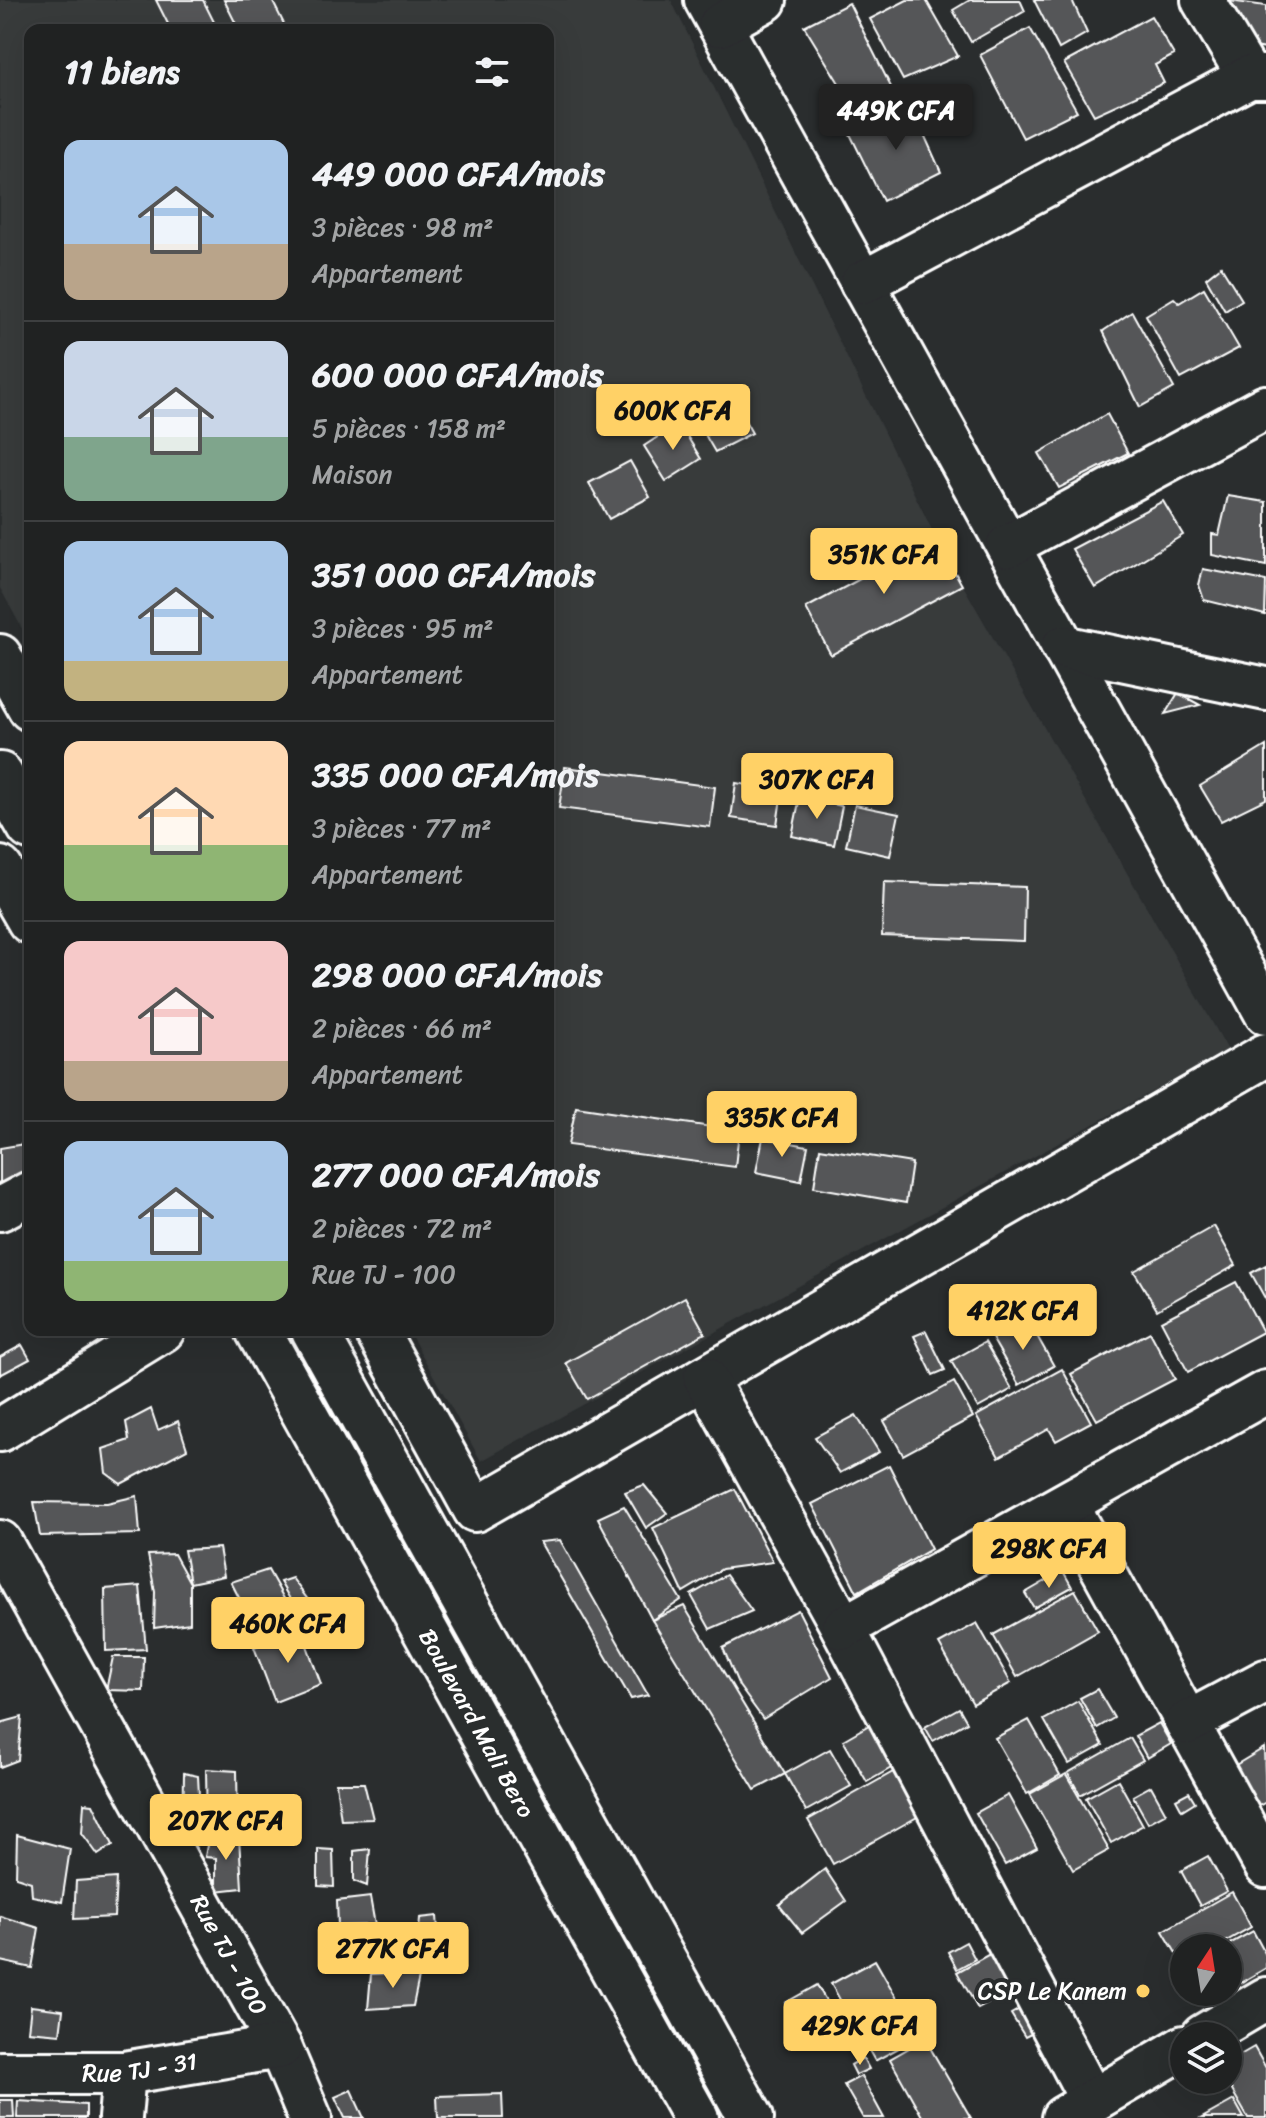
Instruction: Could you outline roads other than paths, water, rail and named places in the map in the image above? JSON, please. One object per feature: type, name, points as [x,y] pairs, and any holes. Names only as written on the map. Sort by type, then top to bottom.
[{"type":"main road","points":[[0,775],[24,817]]},
{"type":"main road","points":[[0,869],[24,911]]},
{"type":"main road","name":"Boulevard Mali Bero","points":[[261,1336],[696,2118]]},
{"type":"main road","name":"Boulevard Mali Bero","points":[[317,1336],[751,2118]]},
{"type":"street","points":[[765,0],[713,13],[1266,1013]]},
{"type":"street","points":[[862,283],[1257,77],[1203,0]]},
{"type":"street","points":[[1008,546],[1266,407]]},
{"type":"street","points":[[1063,647],[1266,689]]},
{"type":"street","points":[[0,656],[24,698]]},
{"type":"street","points":[[379,1336],[475,1510],[1266,1055]]},
{"type":"street","points":[[0,1209],[24,1196]]},
{"type":"street","points":[[0,1430],[153,1336]]},
{"type":"street","points":[[705,1378],[843,1628],[1077,2110],[1170,2055]]},
{"type":"street","points":[[843,1628],[1266,1392]]},
{"type":"street","points":[[1067,1504],[1266,1866]]},
{"type":"street","name":"Rue TJ - 100","points":[[0,1542],[280,2047],[310,2118]]},
{"type":"street","points":[[1187,1723],[1266,1681]]},
{"type":"street","points":[[1227,2022],[1266,1999]]},
{"type":"street","name":"Rue TJ - 31","points":[[0,2073],[124,2073],[280,2047]]},
{"type":"street","points":[[120,2118],[124,2073]]},
{"type":"place","name":"CSP Le Kanem","points":[[1143,1991]]}]
